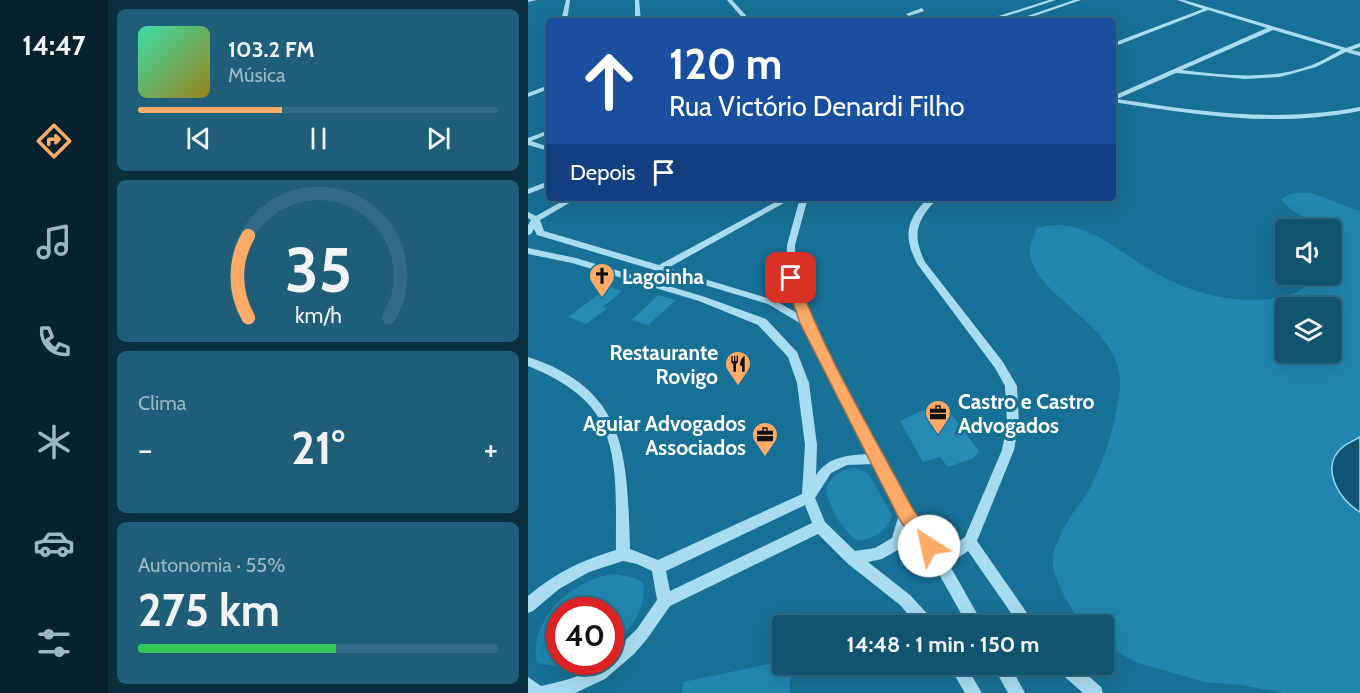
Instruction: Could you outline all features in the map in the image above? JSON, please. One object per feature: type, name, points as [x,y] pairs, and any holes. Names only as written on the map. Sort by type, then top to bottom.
[{"type":"street","points":[[528,1],[535,0]]},
{"type":"street","points":[[565,18],[568,0]]},
{"type":"street","points":[[637,0],[638,18]]},
{"type":"street","points":[[729,0],[745,18]]},
{"type":"street","points":[[996,18],[1054,0]]},
{"type":"street","points":[[1024,18],[1079,0]]},
{"type":"street","points":[[1179,0],[1360,54]]},
{"type":"street","points":[[1116,44],[1206,9]]},
{"type":"street","points":[[909,14],[922,10]]},
{"type":"street","points":[[1116,98],[1272,28]]},
{"type":"street","points":[[1176,71],[1229,77],[1274,76],[1314,66],[1343,49],[1360,45]]},
{"type":"street","points":[[528,95],[546,88]]},
{"type":"street","points":[[1116,99],[1215,115],[1265,118],[1316,117],[1360,109]]},
{"type":"street","points":[[528,141],[546,133]]},
{"type":"street","points":[[528,141],[546,148]]},
{"type":"street","points":[[528,192],[546,184]]},
{"type":"street","points":[[532,217],[567,201]]},
{"type":"street","points":[[661,268],[784,201]]},
{"type":"street","points":[[803,201],[791,245],[791,278],[807,323],[906,514],[940,562],[971,615]]},
{"type":"street","points":[[930,201],[915,221],[912,244],[921,263],[999,365],[1011,386],[1013,423],[1008,450],[970,542],[940,562]]},
{"type":"street","points":[[528,232],[532,217]]},
{"type":"street","points":[[532,217],[540,233],[771,303],[807,323]]},
{"type":"street","points":[[528,251],[573,260],[702,299],[762,322],[793,355],[803,383],[812,445],[808,497],[820,526],[852,558],[905,600],[919,615]]},
{"type":"street","points":[[528,361],[567,378],[589,396],[605,415],[615,437],[620,459],[622,554]]},
{"type":"street","points":[[658,567],[808,497],[827,469],[846,460],[878,459]]},
{"type":"street","points":[[852,558],[878,554],[898,542],[906,514]]},
{"type":"street","points":[[544,693],[588,687],[639,640],[665,602],[820,526]]},
{"type":"street","points":[[970,542],[1021,615]]},
{"type":"street","points":[[528,606],[554,584],[585,566],[622,554],[639,558],[658,567]]},
{"type":"street","points":[[658,567],[665,602]]},
{"type":"street","points":[[963,675],[974,693]]},
{"type":"street","points":[[1006,675],[1017,693]]},
{"type":"street","points":[[1075,675],[1095,693]]},
{"type":"street","points":[[528,685],[537,693]]},
{"type":"shaded area","points":[[1292,193],[1311,193],[1360,211],[1360,437],[1342,448],[1335,488],[1360,512],[1360,693],[1284,693],[1242,685],[1204,682],[1135,662],[1114,650],[1114,615],[1077,615],[1058,583],[1053,564],[1060,536],[1069,518],[1089,490],[1102,461],[1114,424],[1120,387],[1118,365],[1108,346],[1044,282],[1034,267],[1030,247],[1037,228],[1053,225],[1083,230],[1110,243],[1158,274],[1196,291],[1234,299],[1275,298],[1275,363],[1341,363],[1341,297],[1281,297],[1295,293],[1308,285],[1341,285],[1341,219],[1307,219],[1290,209],[1281,199]]},
{"type":"shaded area","points":[[1360,437],[1360,512],[1352,507],[1339,491],[1332,473],[1336,454],[1344,446]]},
{"type":"shaded area","points":[[854,468],[868,473],[892,515],[883,530],[874,537],[862,540],[856,540],[840,523],[830,505],[826,490],[837,475],[844,470]]},
{"type":"shaded area","points":[[614,574],[635,578],[643,583],[644,593],[640,611],[624,634],[624,597],[565,597],[585,583]]},
{"type":"shaded area","points":[[546,618],[546,664],[537,663],[536,646]]},
{"type":"shaded area","points":[[772,663],[772,675],[790,675],[790,693],[682,693],[683,682]]},
{"type":"building","name":"Lagoinha","points":[[609,287],[622,291],[603,307],[608,308],[586,324],[568,317]]},
{"type":"building","points":[[658,295],[676,300],[648,325],[632,320]]},
{"type":"building","name":"Castro e Castro Advogados","points":[[936,404],[946,407],[979,451],[974,458],[948,467],[940,457],[923,462],[900,421]]},
{"type":"place","name":"Lagoinha","points":[[602,299]]},
{"type":"place","name":"Restaurante Rovigo","points":[[738,387]]},
{"type":"place","name":"Castro e Castro Advogados","points":[[938,436]]},
{"type":"place","name":"Aguiar Advogados Associados","points":[[765,458]]},
{"type":"route","points":[[791,278],[807,323],[906,514],[929,546]]}]
